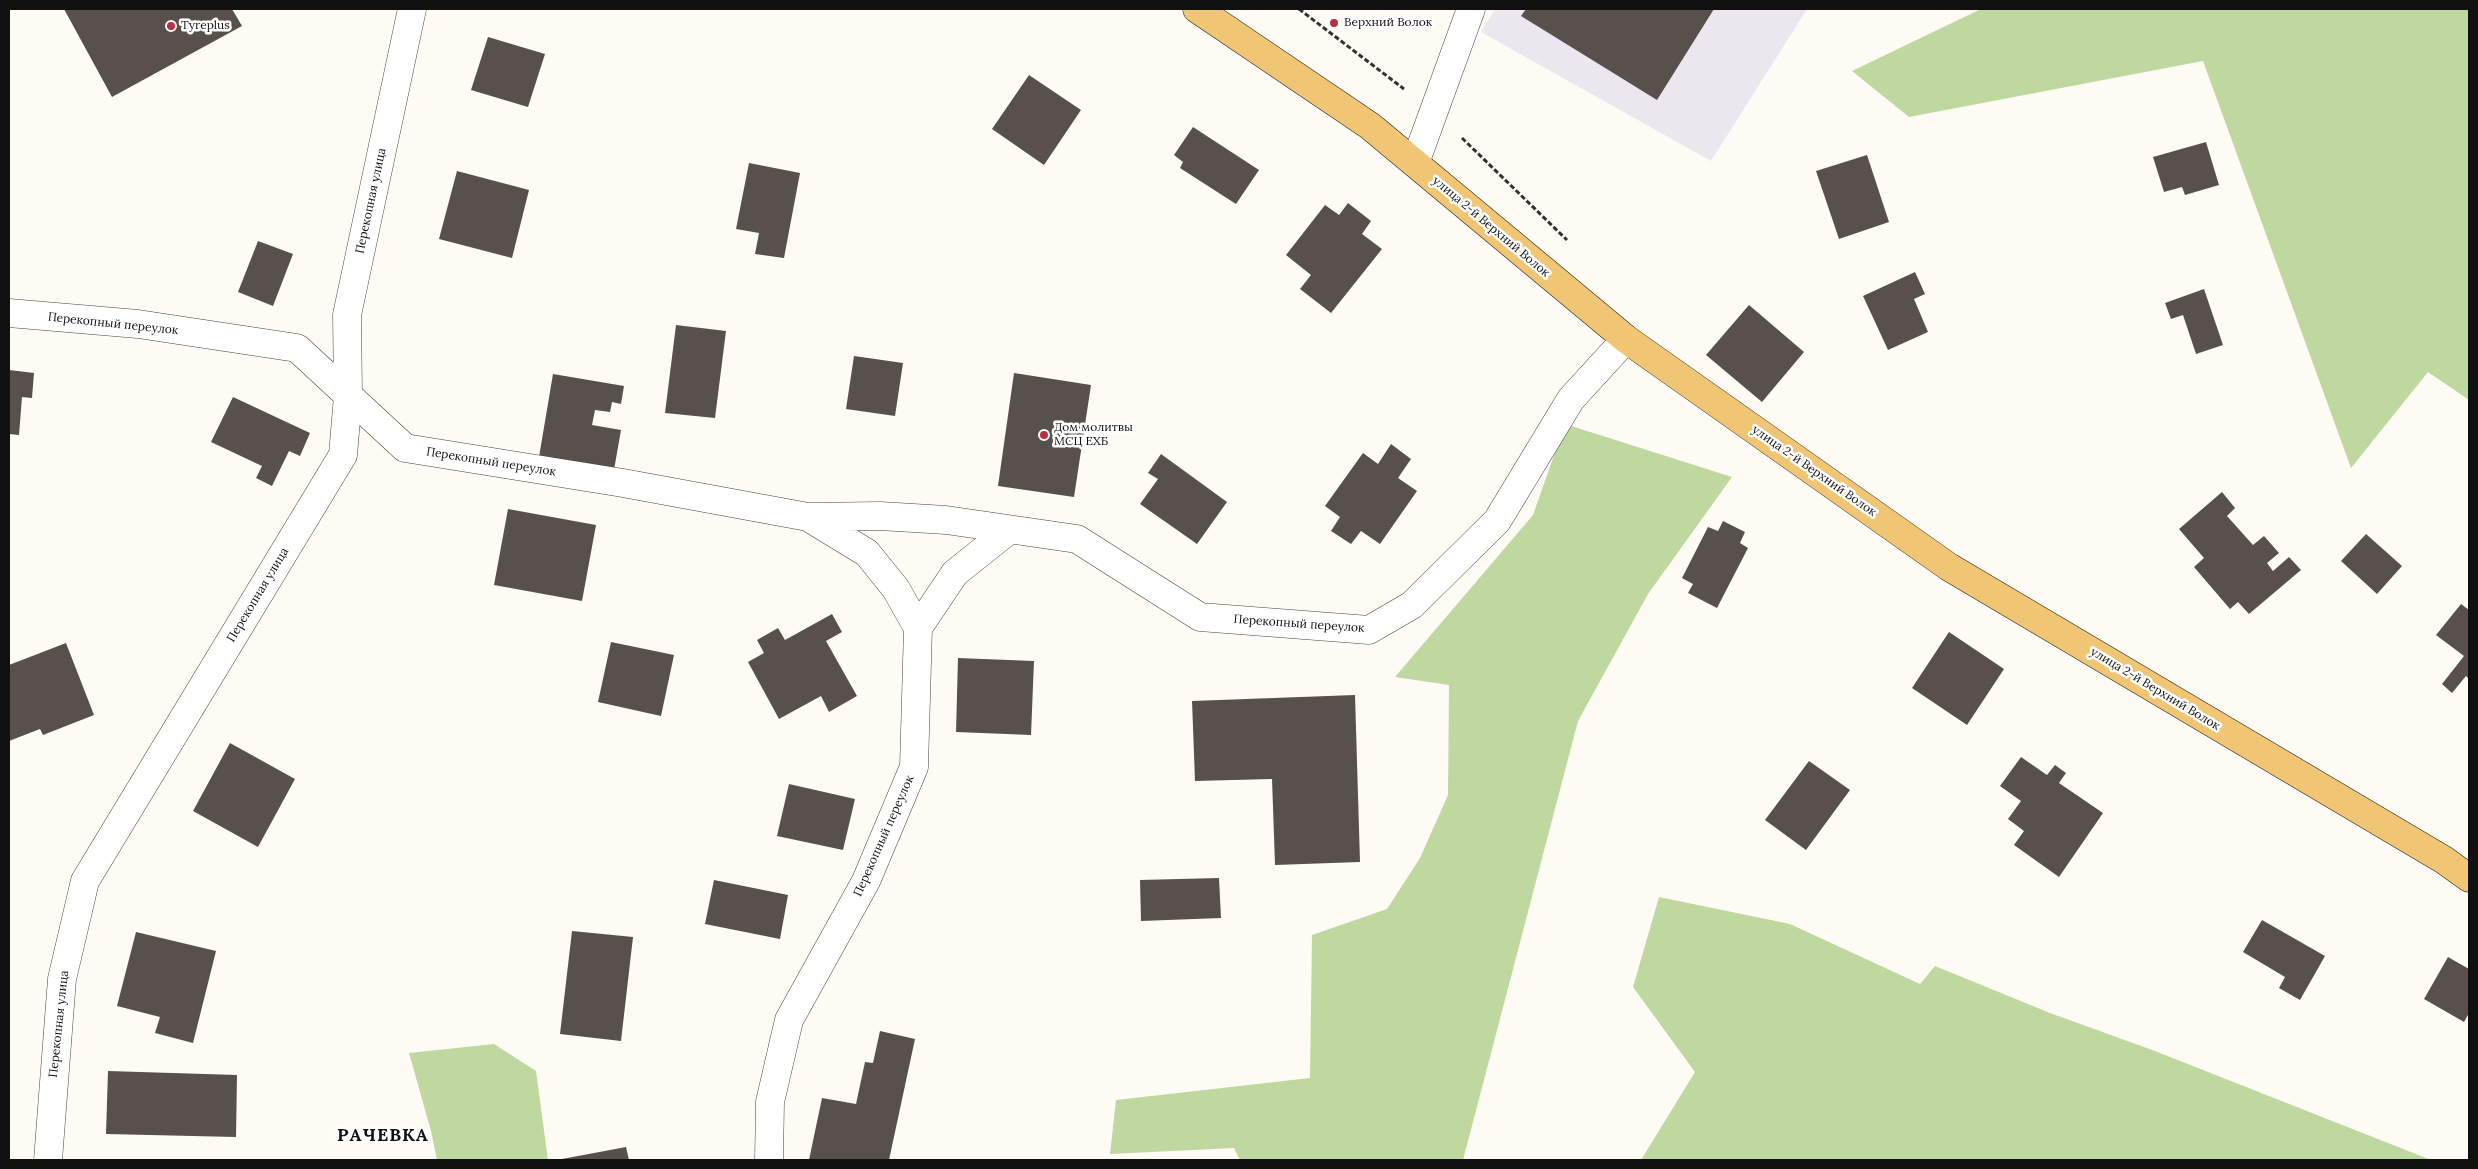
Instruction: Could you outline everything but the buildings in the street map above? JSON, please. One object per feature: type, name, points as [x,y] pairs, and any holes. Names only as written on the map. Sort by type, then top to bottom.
[{"type":"main road","name":"улица 2-й Верхний Волок","points":[[1197,9],[1370,126],[1626,339],[1949,567],[2435,855],[2469,878]]},
{"type":"street","name":"Перекопная улица","points":[[48,1160],[62,979],[85,881],[343,455],[348,396],[347,315],[412,9]]},
{"type":"street","points":[[1415,164],[1471,9]]},
{"type":"street","name":"Перекопный переулок","points":[[9,313],[138,324],[297,348],[404,448],[623,483],[808,517],[880,516],[946,520],[1077,539],[1200,617],[1369,630],[1412,605],[1498,522],[1571,398],[1626,339]]},
{"type":"street","points":[[808,517],[867,553],[896,589],[918,628],[955,573],[1009,530]]},
{"type":"street","name":"Перекопный переулок","points":[[769,1160],[770,1102],[789,1020],[866,880],[914,767],[918,628]]},
{"type":"path","points":[[1299,9],[1434,111],[1574,247]]},
{"type":"shaded area","points":[[1495,9],[1807,9],[1711,161],[1481,32]]},
{"type":"green space","points":[[1981,9],[2469,9],[2469,400],[2428,372],[2351,468],[2203,61],[1909,117],[1852,71]]},
{"type":"green space","points":[[1565,424],[1732,477],[1648,594],[1578,721],[1463,1160],[1240,1160],[1234,1148],[1110,1154],[1116,1100],[1310,1078],[1312,935],[1387,909],[1420,858],[1448,795],[1449,685],[1395,677],[1533,515]]},
{"type":"green space","points":[[1659,897],[1790,924],[1920,984],[1935,966],[2050,1013],[2155,1051],[2431,1160],[1641,1160],[1695,1072],[1633,987]]},
{"type":"green space","points":[[494,1044],[536,1071],[548,1160],[437,1160],[431,1131],[409,1053]]},
{"type":"place","name":"Верхний Волок","points":[[1334,23]]},
{"type":"place","name":"Tyreplus","points":[[171,26]]},
{"type":"place","name":"Дом молитвы МСЦ ЕХБ","points":[[1044,435]]},
{"type":"district","name":"РАЧЕВКА","points":[[383,1136]]}]
